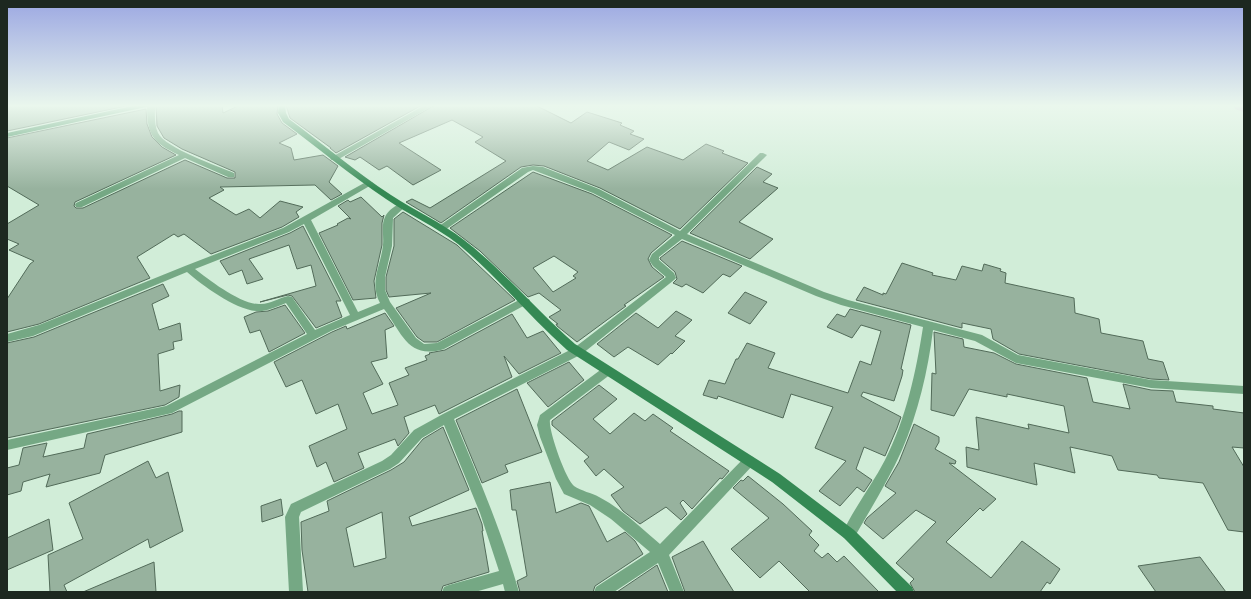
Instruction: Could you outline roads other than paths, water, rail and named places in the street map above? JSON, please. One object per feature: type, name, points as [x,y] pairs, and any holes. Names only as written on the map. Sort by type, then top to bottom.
[{"type":"street","points":[[156,133],[157,137],[186,156],[231,175]]},
{"type":"street","points":[[302,133],[369,184],[402,206],[442,228],[480,258],[525,301],[554,332],[578,351],[776,478],[849,534],[907,592]]},
{"type":"street","points":[[334,158],[379,133]]},
{"type":"street","points":[[296,592],[292,517],[296,508],[391,462],[414,437],[447,417],[578,351],[671,278],[671,275],[656,264],[654,258],[681,236],[763,155]]},
{"type":"street","points":[[79,205],[186,156]]},
{"type":"street","points":[[442,228],[525,170],[533,168],[540,169],[596,191],[681,236],[740,259],[820,294],[845,303],[978,338],[1016,359],[1151,384],[1244,390]]},
{"type":"street","points":[[7,338],[29,333],[42,328],[188,268],[286,230],[369,184]]},
{"type":"street","points":[[402,206],[391,214],[387,224],[387,250],[380,275],[380,291],[385,305],[396,317],[406,337],[416,345],[429,348],[440,346],[525,301]]},
{"type":"street","points":[[306,220],[356,317]]},
{"type":"street","points":[[188,268],[210,286],[249,307],[262,308],[288,299],[314,336]]},
{"type":"street","points":[[7,445],[168,410],[327,328],[385,305]]},
{"type":"street","points":[[849,534],[886,471],[901,438],[920,370],[928,325]]},
{"type":"street","points":[[607,371],[544,418],[543,425],[562,479],[569,490],[595,501],[616,515],[660,553],[677,592]]},
{"type":"street","points":[[447,417],[487,513],[503,559],[512,592]]},
{"type":"street","points":[[601,592],[660,553],[749,461]]},
{"type":"street","points":[[449,592],[507,576]]}]
